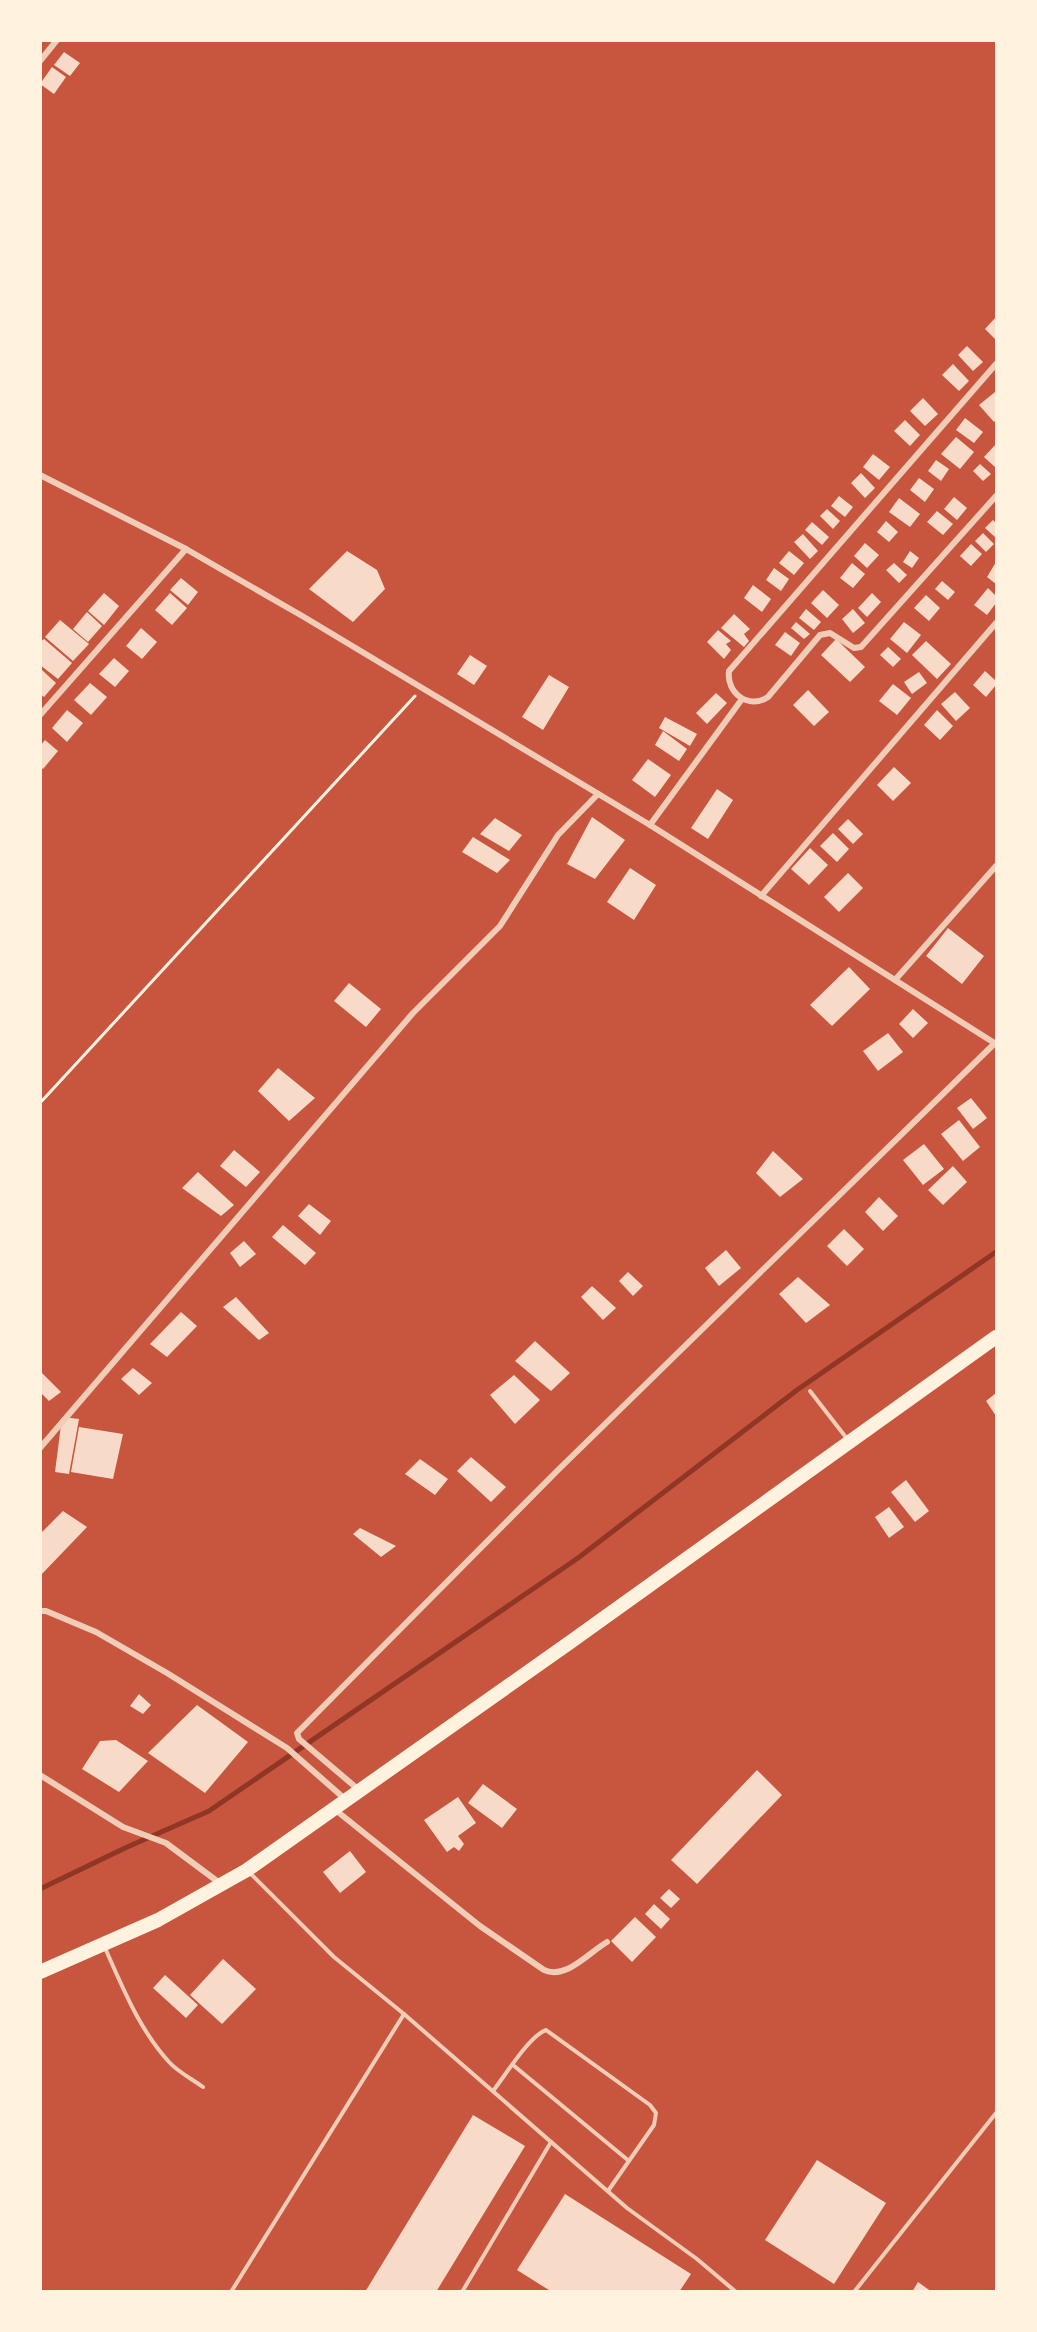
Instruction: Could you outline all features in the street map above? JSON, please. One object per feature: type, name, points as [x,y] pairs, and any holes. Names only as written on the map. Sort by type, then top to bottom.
[{"type":"highway","points":[[40,1972],[158,1920],[247,1870],[996,1337]]},
{"type":"street","points":[[40,61],[57,40]]},
{"type":"street","points":[[996,364],[729,671],[730,686],[742,699],[752,703],[761,702],[768,698],[820,635],[830,633],[854,648],[866,644],[996,496]]},
{"type":"street","points":[[40,475],[186,549],[422,688],[650,825],[996,1043],[558,1470],[301,1728],[297,1736],[302,1742],[359,1790]]},
{"type":"street","points":[[40,715],[186,549]]},
{"type":"street","points":[[761,896],[996,624]]},
{"type":"street","points":[[650,825],[742,699]]},
{"type":"street","points":[[40,1448],[413,1013],[500,926],[558,835],[598,794]]},
{"type":"street","points":[[895,980],[996,866]]},
{"type":"street","points":[[40,1611],[46,1611],[96,1632],[167,1673],[287,1748],[346,1800]]},
{"type":"street","points":[[40,1775],[123,1827],[166,1843],[221,1884]]},
{"type":"street","points":[[333,1808],[480,1926],[544,1970],[551,1973],[566,1970],[607,1942]]},
{"type":"lane","points":[[810,1390],[849,1442]]},
{"type":"lane","points":[[247,1870],[334,1957],[404,2014],[608,2191],[736,2292]]},
{"type":"lane","points":[[103,1944],[129,2003],[149,2037],[171,2064],[203,2087]]},
{"type":"lane","points":[[231,2292],[404,2014]]},
{"type":"lane","points":[[493,2091],[540,2032],[546,2030],[650,2105],[657,2118],[608,2191]]},
{"type":"lane","points":[[513,2065],[629,2161]]},
{"type":"lane","points":[[854,2292],[996,2113]]},
{"type":"lane","points":[[989,2120],[996,2125]]},
{"type":"lane","points":[[462,2292],[551,2142]]},
{"type":"path","points":[[40,1103],[422,688]]},
{"type":"building","points":[[64,52],[80,63],[70,76],[54,65]]},
{"type":"building","points":[[52,67],[66,77],[54,94],[40,84]]},
{"type":"building","points":[[996,317],[996,340],[985,329]]},
{"type":"building","points":[[967,346],[983,362],[973,371],[958,355]]},
{"type":"building","points":[[953,364],[969,381],[959,391],[942,375]]},
{"type":"building","points":[[995,392],[996,420],[994,422],[979,405]]},
{"type":"building","points":[[923,398],[938,414],[925,426],[910,411]]},
{"type":"building","points":[[965,418],[983,432],[974,443],[956,430]]},
{"type":"building","points":[[905,420],[920,435],[910,446],[894,431]]},
{"type":"building","points":[[956,437],[974,452],[960,469],[941,454]]},
{"type":"building","points":[[996,444],[996,468],[984,457]]},
{"type":"building","points":[[873,454],[890,467],[879,480],[863,467]]},
{"type":"building","points":[[936,460],[949,469],[941,481],[928,471]]},
{"type":"building","points":[[980,464],[991,474],[983,481],[973,471]]},
{"type":"building","points":[[861,473],[875,488],[865,498],[851,483]]},
{"type":"building","points":[[919,478],[934,489],[925,502],[910,490]]},
{"type":"building","points":[[839,496],[853,507],[845,517],[831,506]]},
{"type":"building","points":[[954,497],[967,508],[957,520],[944,509]]},
{"type":"building","points":[[899,498],[920,514],[910,527],[889,512]]},
{"type":"building","points":[[827,509],[840,521],[833,529],[820,516]]},
{"type":"building","points":[[937,511],[953,524],[943,535],[927,522]]},
{"type":"building","points":[[993,520],[996,523],[996,538],[985,528]]},
{"type":"building","points":[[886,521],[898,532],[889,542],[877,532]]},
{"type":"building","points":[[812,522],[829,537],[822,545],[805,530]]},
{"type":"building","points":[[983,533],[994,544],[986,552],[975,541]]},
{"type":"building","points":[[803,534],[818,551],[810,559],[794,542]]},
{"type":"building","points":[[865,543],[879,555],[867,568],[854,556]]},
{"type":"building","points":[[971,544],[982,554],[971,566],[960,556]]},
{"type":"building","points":[[347,551],[377,570],[385,589],[353,622],[309,589]]},
{"type":"building","points":[[789,551],[804,563],[794,575],[779,563]]},
{"type":"building","points":[[910,551],[919,558],[912,568],[903,562]]},
{"type":"building","points":[[996,562],[996,584],[987,577]]},
{"type":"building","points":[[852,563],[865,574],[853,588],[840,578]]},
{"type":"building","points":[[894,563],[907,575],[899,583],[886,570]]},
{"type":"building","points":[[774,568],[789,579],[781,591],[766,580]]},
{"type":"building","points":[[181,578],[198,592],[188,605],[170,590]]},
{"type":"building","points":[[942,581],[955,592],[948,600],[935,589]]},
{"type":"building","points":[[753,585],[771,599],[762,612],[744,598]]},
{"type":"building","points":[[988,588],[996,596],[996,603],[987,615],[974,605]]},
{"type":"building","points":[[823,590],[839,605],[827,618],[811,603]]},
{"type":"building","points":[[104,593],[119,606],[104,625],[88,611]]},
{"type":"building","points":[[170,593],[187,608],[172,625],[155,610]]},
{"type":"building","points":[[872,593],[881,602],[867,617],[858,608]]},
{"type":"building","points":[[926,595],[940,608],[929,621],[914,608]]},
{"type":"building","points":[[806,609],[821,622],[814,630],[799,618]]},
{"type":"building","points":[[853,609],[865,623],[853,633],[842,619]]},
{"type":"building","points":[[87,612],[102,626],[88,642],[73,629]]},
{"type":"building","points":[[734,614],[750,629],[744,634],[749,641],[744,647],[721,628]]},
{"type":"building","points":[[60,620],[89,644],[73,661],[45,637]]},
{"type":"building","points":[[796,622],[810,634],[804,639],[791,628]]},
{"type":"building","points":[[904,622],[921,635],[907,653],[890,639]]},
{"type":"building","points":[[141,628],[157,642],[142,659],[126,646]]},
{"type":"building","points":[[718,630],[731,641],[726,644],[731,650],[724,659],[707,642]]},
{"type":"building","points":[[785,632],[800,643],[791,656],[775,645]]},
{"type":"building","points":[[44,639],[72,663],[58,679],[40,665],[40,642]]},
{"type":"building","points":[[836,639],[865,667],[850,682],[821,655]]},
{"type":"building","points":[[926,641],[951,664],[937,679],[912,655]]},
{"type":"building","points":[[888,647],[901,659],[893,667],[880,655]]},
{"type":"building","points":[[470,655],[487,666],[474,685],[457,674]]},
{"type":"building","points":[[114,658],[129,671],[115,687],[99,674]]},
{"type":"building","points":[[42,670],[56,683],[44,697],[40,694]]},
{"type":"building","points":[[985,671],[996,681],[996,685],[986,697],[973,685]]},
{"type":"building","points":[[919,672],[927,683],[912,694],[904,682]]},
{"type":"building","points":[[549,675],[569,687],[543,730],[522,717]]},
{"type":"building","points":[[90,683],[107,697],[91,715],[74,700]]},
{"type":"building","points":[[893,684],[911,698],[897,715],[879,701]]},
{"type":"building","points":[[808,690],[829,712],[814,726],[793,705]]},
{"type":"building","points":[[955,692],[970,708],[956,721],[941,704]]},
{"type":"building","points":[[716,693],[727,703],[707,724],[696,713]]},
{"type":"building","points":[[67,710],[83,723],[67,742],[52,728]]},
{"type":"building","points":[[937,710],[953,726],[940,740],[924,725]]},
{"type":"building","points":[[665,717],[697,734],[690,746],[659,728]]},
{"type":"building","points":[[663,731],[687,749],[679,761],[655,745]]},
{"type":"building","points":[[45,740],[58,751],[43,769],[40,767],[40,746]]},
{"type":"building","points":[[648,759],[671,775],[655,797],[632,780]]},
{"type":"building","points":[[894,767],[911,783],[893,801],[877,785]]},
{"type":"building","points":[[717,789],[733,800],[708,839],[691,828]]},
{"type":"building","points":[[592,817],[625,840],[595,879],[567,864]]},
{"type":"building","points":[[495,818],[522,835],[509,851],[480,834]]},
{"type":"building","points":[[848,819],[863,834],[853,844],[838,829]]},
{"type":"building","points":[[833,833],[849,849],[837,862],[820,846]]},
{"type":"building","points":[[473,837],[510,860],[497,873],[462,852]]},
{"type":"building","points":[[810,848],[828,865],[809,885],[791,869]]},
{"type":"building","points":[[630,868],[656,885],[634,920],[607,902]]},
{"type":"building","points":[[848,873],[863,888],[839,912],[824,897]]},
{"type":"building","points":[[948,928],[984,956],[962,984],[926,956]]},
{"type":"building","points":[[849,967],[870,989],[832,1026],[810,1005]]},
{"type":"building","points":[[349,983],[381,1009],[366,1027],[334,1001]]},
{"type":"building","points":[[913,1009],[928,1023],[913,1038],[899,1024]]},
{"type":"building","points":[[888,1033],[903,1052],[878,1071],[863,1051]]},
{"type":"building","points":[[278,1068],[315,1098],[289,1121],[258,1091]]},
{"type":"building","points":[[971,1098],[987,1118],[973,1129],[957,1108]]},
{"type":"building","points":[[959,1120],[980,1147],[963,1161],[941,1134]]},
{"type":"building","points":[[924,1144],[944,1169],[923,1185],[903,1160]]},
{"type":"building","points":[[234,1150],[260,1172],[246,1187],[220,1166]]},
{"type":"building","points":[[773,1151],[803,1179],[780,1197],[756,1173]]},
{"type":"building","points":[[953,1166],[967,1182],[943,1205],[928,1190]]},
{"type":"building","points":[[198,1172],[234,1205],[221,1216],[182,1188]]},
{"type":"building","points":[[879,1197],[898,1216],[883,1231],[865,1212]]},
{"type":"building","points":[[309,1204],[331,1221],[320,1235],[298,1216]]},
{"type":"building","points":[[283,1225],[316,1253],[305,1265],[272,1237]]},
{"type":"building","points":[[844,1229],[864,1249],[847,1266],[827,1246]]},
{"type":"building","points":[[244,1241],[256,1254],[240,1267],[230,1253]]},
{"type":"building","points":[[726,1250],[741,1268],[719,1286],[705,1268]]},
{"type":"building","points":[[628,1272],[643,1286],[633,1296],[619,1281]]},
{"type":"building","points":[[798,1277],[830,1305],[806,1323],[779,1294]]},
{"type":"building","points":[[592,1286],[616,1308],[603,1320],[581,1297]]},
{"type":"building","points":[[236,1297],[269,1333],[259,1340],[223,1307]]},
{"type":"building","points":[[181,1312],[197,1326],[167,1357],[150,1344]]},
{"type":"building","points":[[535,1341],[570,1373],[551,1391],[515,1361]]},
{"type":"building","points":[[133,1368],[152,1383],[139,1395],[121,1379]]},
{"type":"building","points":[[40,1371],[61,1392],[49,1401],[40,1392]]},
{"type":"building","points":[[514,1375],[540,1400],[515,1424],[490,1395]]},
{"type":"building","points":[[996,1393],[996,1416],[986,1401]]},
{"type":"building","points":[[62,1417],[79,1419],[69,1474],[55,1472]]},
{"type":"building","points":[[79,1427],[123,1434],[113,1479],[71,1472]]},
{"type":"building","points":[[471,1457],[506,1487],[491,1502],[457,1471]]},
{"type":"building","points":[[420,1459],[448,1479],[435,1495],[405,1474]]},
{"type":"building","points":[[906,1480],[929,1511],[915,1522],[891,1492]]},
{"type":"building","points":[[889,1507],[904,1527],[889,1538],[875,1517]]},
{"type":"building","points":[[63,1511],[87,1527],[40,1576],[40,1534]]},
{"type":"building","points":[[360,1528],[396,1546],[381,1557],[353,1534]]},
{"type":"building","points":[[139,1694],[151,1705],[143,1714],[130,1706]]},
{"type":"building","points":[[197,1705],[248,1742],[205,1793],[148,1753]]},
{"type":"building","points":[[116,1740],[148,1761],[119,1792],[82,1769],[100,1741]]},
{"type":"building","points":[[757,1770],[782,1795],[697,1884],[671,1860]]},
{"type":"building","points":[[483,1784],[517,1809],[502,1828],[468,1803]]},
{"type":"building","points":[[458,1797],[476,1823],[458,1836],[464,1844],[459,1851],[454,1847],[447,1852],[424,1820]]},
{"type":"building","points":[[350,1851],[366,1872],[340,1893],[323,1872]]},
{"type":"building","points":[[669,1889],[680,1899],[671,1908],[660,1898]]},
{"type":"building","points":[[654,1904],[670,1919],[661,1929],[645,1914]]},
{"type":"building","points":[[635,1917],[656,1937],[632,1962],[611,1941]]},
{"type":"building","points":[[223,1959],[256,1989],[222,2024],[190,1995]]},
{"type":"building","points":[[165,1975],[198,2005],[186,2018],[153,1988]]},
{"type":"building","points":[[473,2115],[525,2146],[436,2292],[365,2292]]},
{"type":"building","points":[[817,2160],[886,2203],[834,2284],[765,2240]]},
{"type":"building","points":[[565,2194],[691,2274],[679,2292],[552,2292],[517,2270]]},
{"type":"building","points":[[918,2282],[932,2292],[912,2292]]},
{"type":"waterway","points":[[40,1889],[209,1811],[578,1558],[797,1390],[996,1252]]}]
